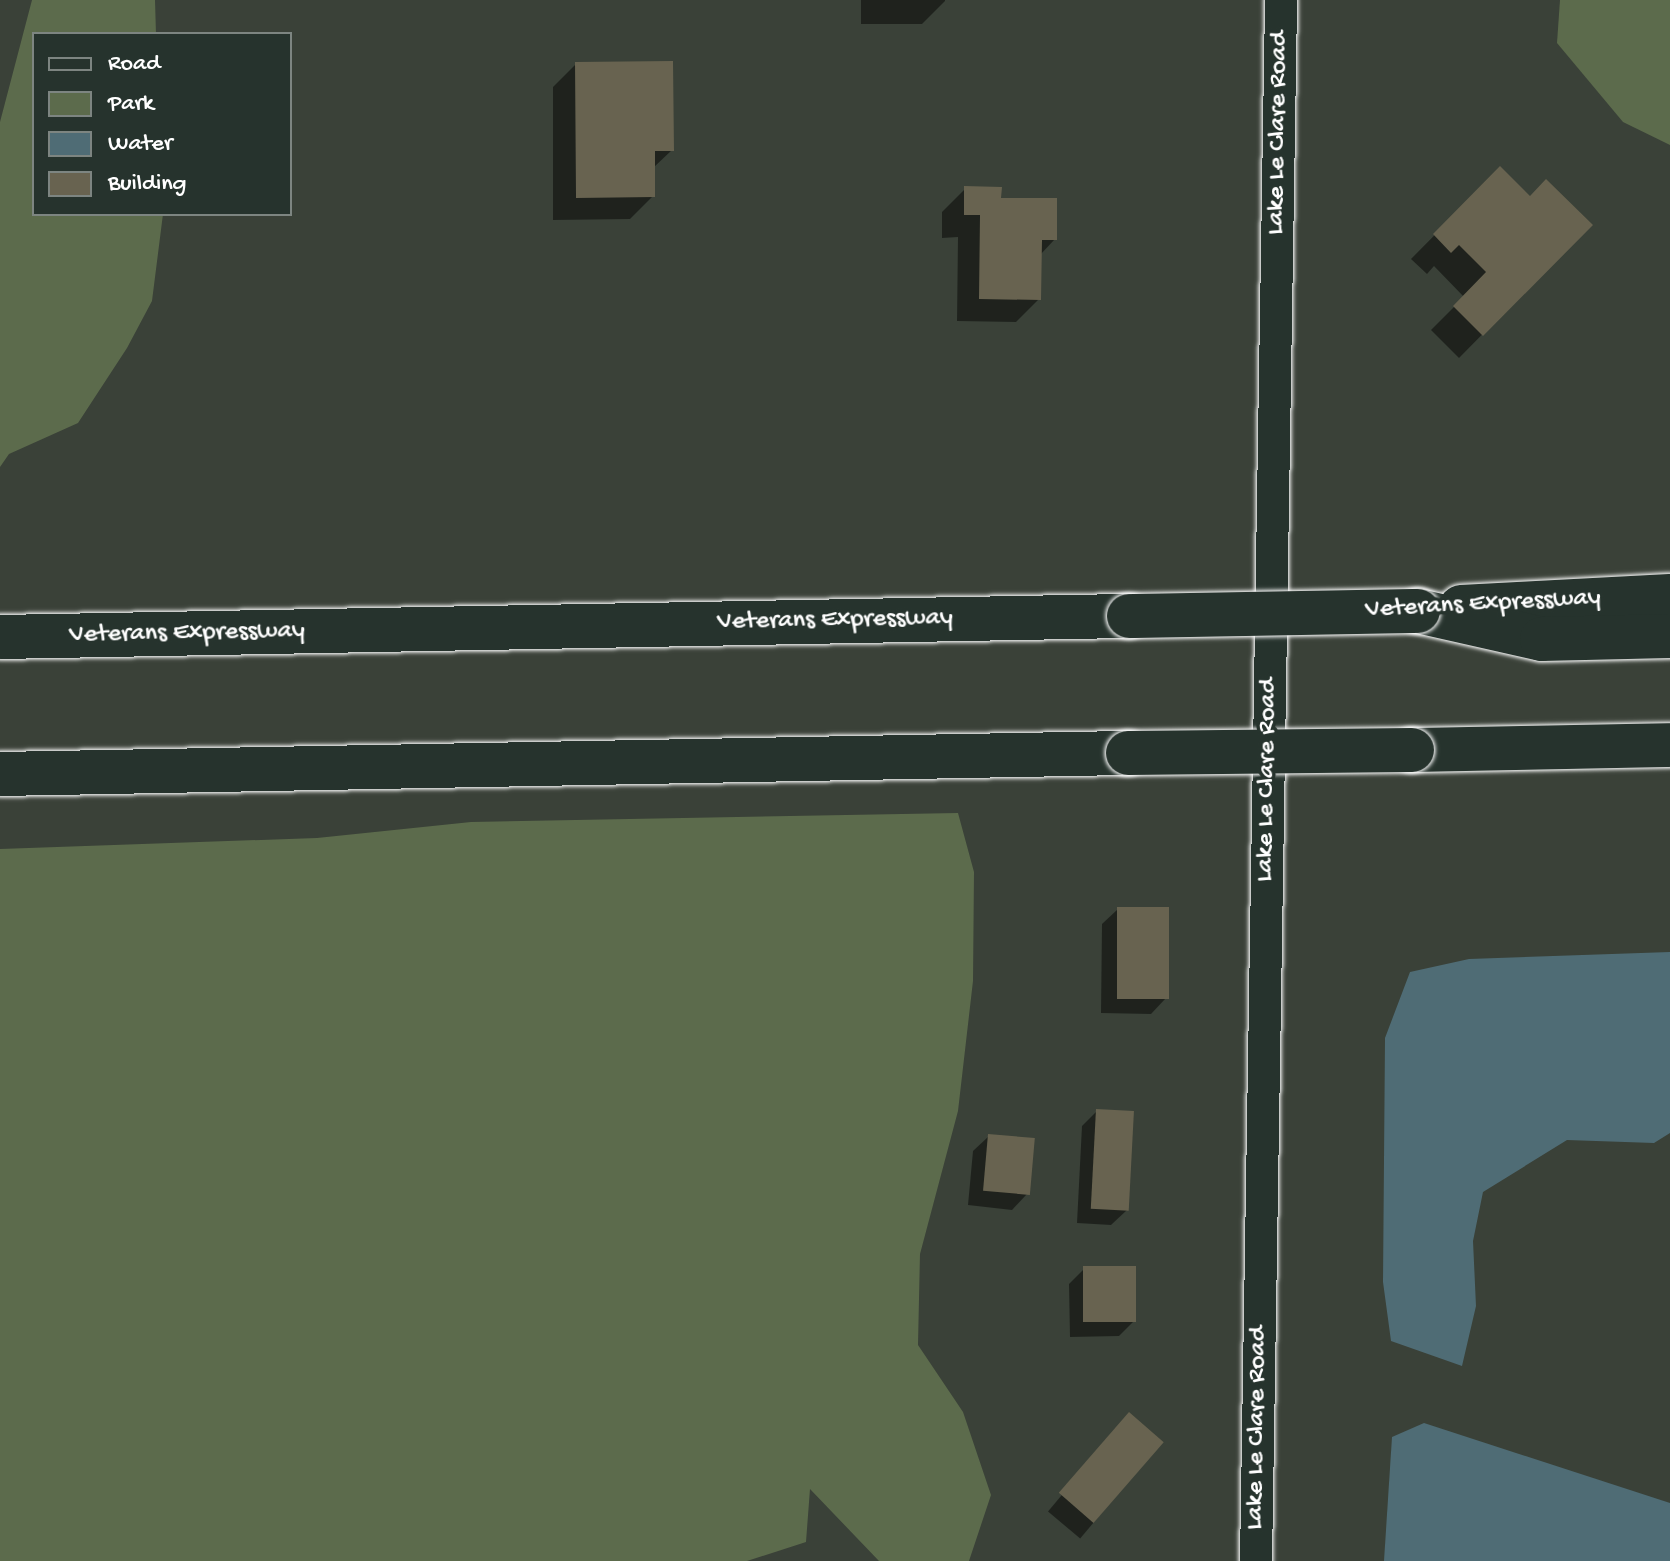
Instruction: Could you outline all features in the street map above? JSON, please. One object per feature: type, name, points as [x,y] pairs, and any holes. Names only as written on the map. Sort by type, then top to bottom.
[{"type":"highway","name":"Veterans Expressway","points":[[0,637],[1418,611],[1670,596]]},
{"type":"highway","points":[[1418,611],[1542,639],[1670,636]]},
{"type":"highway","points":[[0,774],[1670,745]]},
{"type":"street","name":"Lake Le Clare Road","points":[[1256,1561],[1281,0]]},
{"type":"green space","points":[[32,0],[155,0],[156,32],[32,32],[32,216],[163,216],[152,301],[127,348],[78,423],[9,454],[0,467],[0,122]]},
{"type":"green space","points":[[1560,0],[1670,0],[1670,145],[1623,122],[1557,43]]},
{"type":"green space","points":[[958,813],[974,872],[973,981],[958,1111],[920,1254],[918,1345],[963,1412],[991,1495],[969,1561],[879,1561],[810,1489],[806,1542],[747,1561],[0,1561],[0,849],[317,838],[471,822]]},
{"type":"water","points":[[1670,952],[1670,1133],[1654,1143],[1567,1140],[1483,1192],[1473,1241],[1476,1306],[1462,1366],[1391,1341],[1383,1282],[1385,1038],[1410,972],[1469,959]]},
{"type":"water","points":[[1424,1423],[1670,1503],[1670,1561],[1384,1561],[1392,1437]]},
{"type":"building","points":[[673,61],[674,151],[655,151],[655,197],[576,198],[575,62]]},
{"type":"building","points":[[1500,166],[1530,196],[1546,179],[1593,225],[1483,336],[1453,306],[1486,272],[1459,245],[1451,253],[1433,234]]},
{"type":"building","points":[[964,186],[1002,187],[1001,198],[1057,198],[1057,240],[1042,240],[1041,300],[979,299],[980,215],[964,215]]},
{"type":"building","points":[[1117,907],[1169,907],[1169,999],[1117,999]]},
{"type":"building","points":[[1096,1109],[1134,1111],[1129,1211],[1091,1209]]},
{"type":"building","points":[[988,1134],[1035,1138],[1030,1195],[983,1191]]},
{"type":"building","points":[[1083,1266],[1136,1266],[1136,1322],[1083,1322]]},
{"type":"building","points":[[1129,1412],[1164,1442],[1094,1523],[1059,1493]]}]
